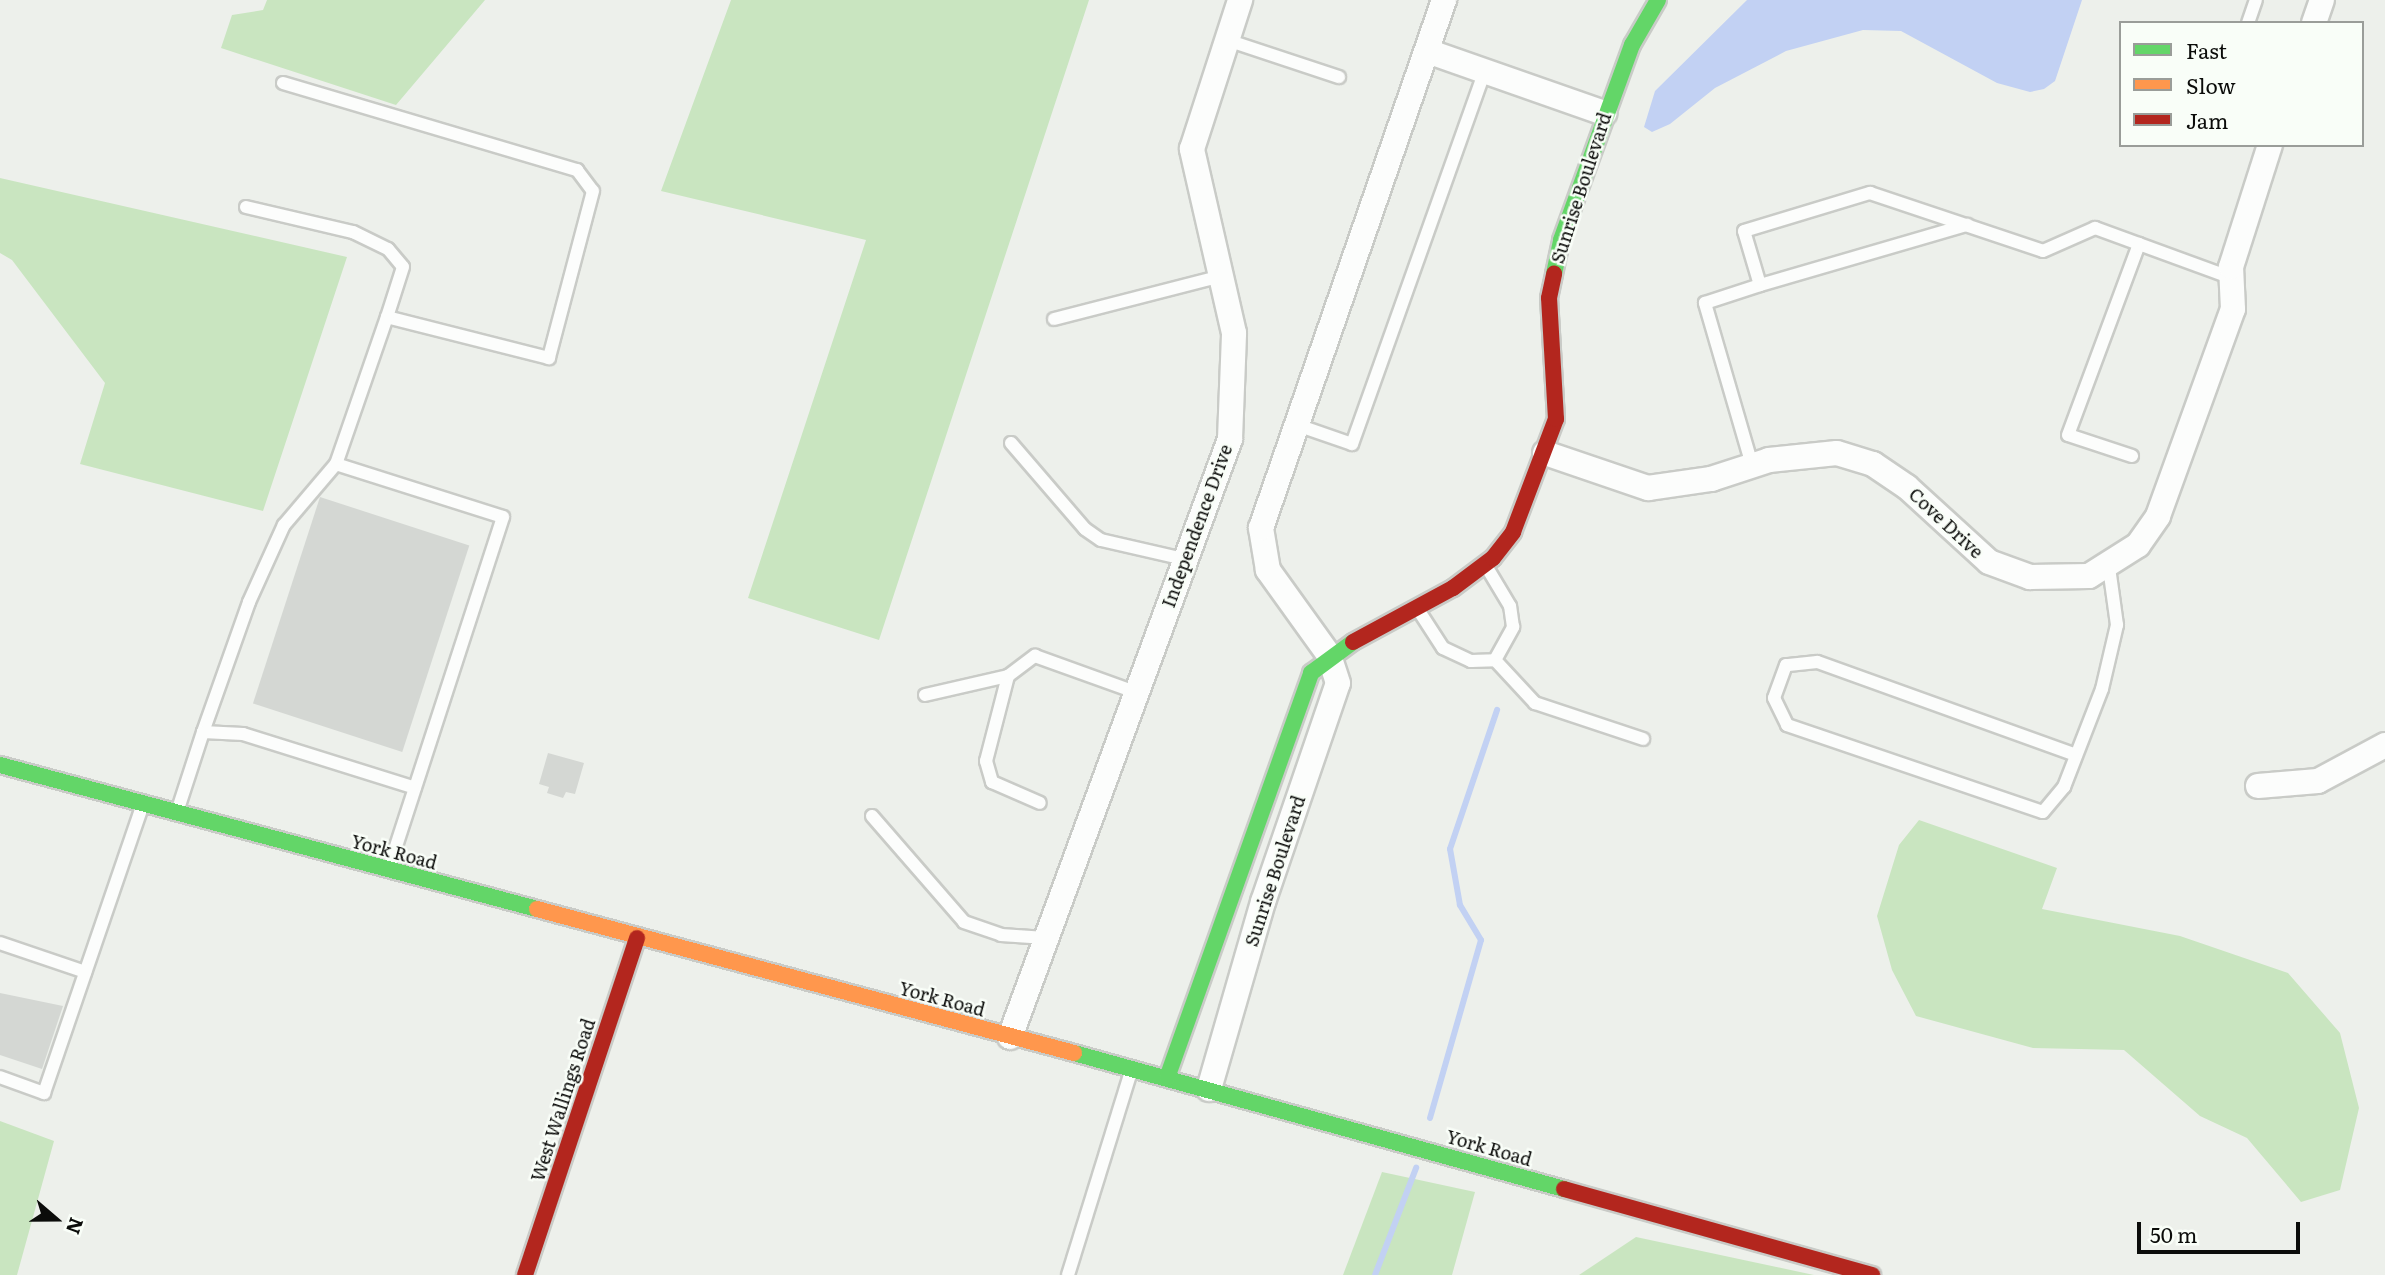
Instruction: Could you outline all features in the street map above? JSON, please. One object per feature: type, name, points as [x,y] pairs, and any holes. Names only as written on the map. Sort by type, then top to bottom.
[{"type":"street","name":"Independence Drive","points":[[1010,1037],[1230,439],[1234,333],[1192,149],[1240,0]]},
{"type":"street","name":"Sunrise Boulevard","points":[[1209,1089],[1263,902],[1338,683],[1329,655],[1268,570],[1261,528],[1444,0]]},
{"type":"street","name":"Sunrise Boulevard","points":[[1167,1078],[1302,687],[1329,655],[1417,607],[1485,565],[1513,532],[1556,419],[1557,383],[1549,298],[1561,240],[1604,113],[1632,45],[1658,0]]},
{"type":"street","points":[[2315,21],[2322,0]]},
{"type":"street","points":[[1427,51],[1604,113]]},
{"type":"street","name":"Cove Drive","points":[[1545,453],[1648,488],[1711,479],[1752,465],[1838,453],[1873,464],[1907,486],[1973,549],[2010,573],[2068,577],[2109,567],[2138,545],[2158,516],[2233,309],[2232,278],[2269,147]]},
{"type":"street","points":[[2258,786],[2318,781],[2385,745]]},
{"type":"street","name":"York Road","points":[[0,765],[637,938],[1209,1089],[1872,1275]]},
{"type":"street","name":"West Wallings Road","points":[[525,1275],[637,938]]},
{"type":"lane","points":[[2249,21],[2256,0]]},
{"type":"lane","points":[[1227,40],[1339,77]]},
{"type":"lane","points":[[1297,425],[1352,444],[1485,71]]},
{"type":"lane","points":[[283,83],[577,170],[593,191],[549,358],[387,317]]},
{"type":"lane","points":[[1760,285],[1744,231],[1870,193],[2043,251],[2095,228],[2232,278]]},
{"type":"lane","points":[[177,813],[249,602],[284,525],[336,464],[404,267],[388,249],[353,232],[246,207]]},
{"type":"lane","points":[[1752,465],[1705,303],[1967,225]]},
{"type":"lane","points":[[2132,456],[2068,435],[2139,244]]},
{"type":"lane","points":[[1054,319],[1221,276]]},
{"type":"lane","points":[[1011,443],[1101,540],[1184,559]]},
{"type":"lane","points":[[336,464],[503,517],[388,870]]},
{"type":"lane","points":[[1485,565],[1510,606],[1513,627],[1495,660]]},
{"type":"lane","points":[[2076,755],[1817,662],[1786,665],[1774,698],[1787,725],[2043,812],[2064,787],[2102,689],[2117,625],[2109,567]]},
{"type":"lane","points":[[1417,607],[1443,648],[1471,661],[1495,660],[1535,703],[1643,739]]},
{"type":"lane","points":[[925,695],[1008,676],[1035,656],[1135,692]]},
{"type":"lane","points":[[1008,676],[986,761],[992,782],[1040,803]]},
{"type":"lane","points":[[203,732],[243,734],[415,788]]},
{"type":"lane","points":[[0,1077],[44,1093],[143,804]]},
{"type":"lane","points":[[872,816],[964,922],[1001,935],[1046,938]]},
{"type":"lane","points":[[0,943],[85,972]]},
{"type":"lane","points":[[1068,1275],[1131,1069]]},
{"type":"green space","points":[[267,0],[485,0],[396,105],[221,48],[232,15],[263,10]]},
{"type":"green space","points":[[731,0],[1089,0],[879,640],[748,598],[866,240],[661,191]]},
{"type":"green space","points":[[0,178],[347,257],[263,511],[80,464],[105,383],[12,260],[0,253]]},
{"type":"green space","points":[[1919,820],[2057,868],[2042,909],[2180,936],[2288,973],[2340,1033],[2359,1108],[2340,1190],[2301,1202],[2247,1138],[2200,1116],[2124,1050],[2033,1048],[1916,1016],[1892,970],[1877,916],[1899,845]]},
{"type":"green space","points":[[0,1121],[54,1141],[17,1275],[0,1275]]},
{"type":"green space","points":[[1382,1172],[1475,1192],[1452,1275],[1343,1275]]},
{"type":"green space","points":[[1636,1237],[1814,1275],[1579,1275]]},
{"type":"water","points":[[1747,0],[2082,0],[2055,81],[2044,89],[2030,92],[1997,83],[1901,31],[1863,30],[1786,51],[1715,88],[1670,124],[1652,132],[1644,127],[1655,91]]},
{"type":"building","points":[[320,497],[469,546],[402,752],[253,703]]},
{"type":"building","points":[[548,753],[584,763],[575,794],[566,792],[563,798],[547,793],[549,787],[539,784]]},
{"type":"building","points":[[0,993],[63,1006],[42,1069],[0,1055]]},
{"type":"waterway","points":[[1430,1118],[1481,940],[1460,905],[1450,849],[1497,710]]},
{"type":"waterway","points":[[1375,1275],[1416,1168]]},
{"type":"traffic: fast","points":[[1554,274],[1561,240],[1632,45],[1658,0]]},
{"type":"traffic: fast","points":[[1167,1078],[1311,673],[1353,642]]},
{"type":"traffic: fast","points":[[0,765],[537,909]]},
{"type":"traffic: fast","points":[[1074,1053],[1564,1189]]},
{"type":"traffic: slow","points":[[537,909],[1074,1053]]},
{"type":"traffic: jam","points":[[1353,642],[1453,588],[1493,558],[1513,532],[1556,419],[1549,298],[1554,274]]},
{"type":"traffic: jam","points":[[525,1275],[637,938]]},
{"type":"traffic: jam","points":[[1564,1189],[1872,1275]]}]
